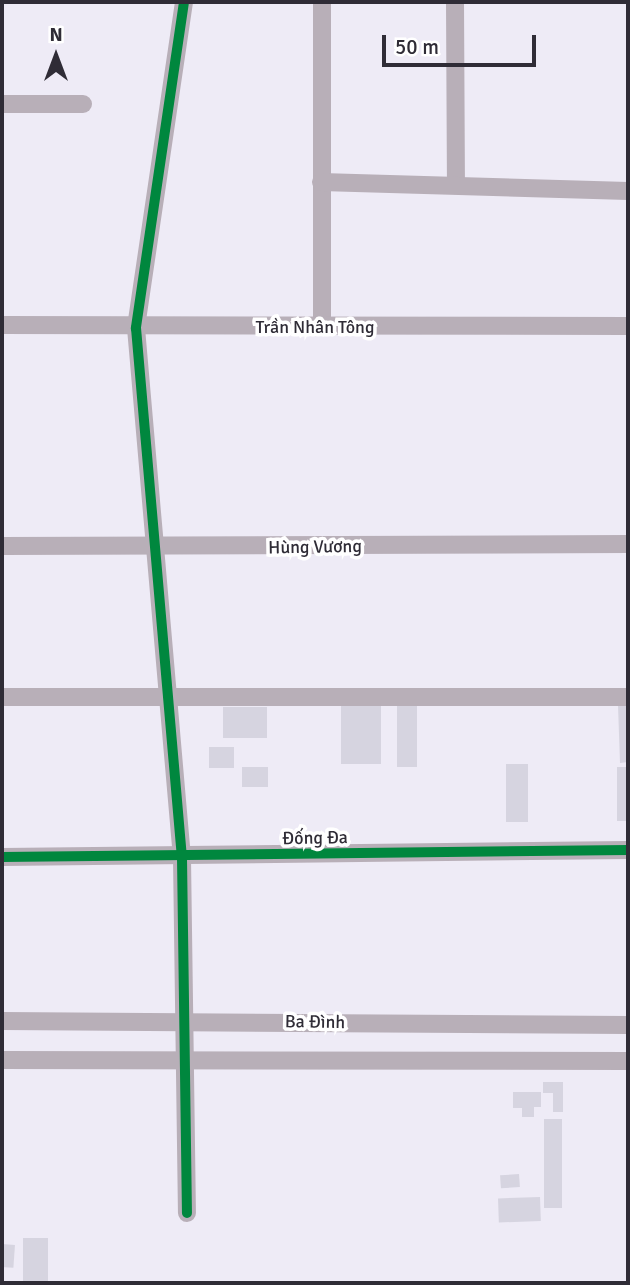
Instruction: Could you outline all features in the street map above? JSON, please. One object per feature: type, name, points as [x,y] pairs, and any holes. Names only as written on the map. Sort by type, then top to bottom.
[{"type":"street","points":[[184,2],[136,328],[182,858],[187,1213]]},
{"type":"street","points":[[322,2],[322,327]]},
{"type":"street","points":[[455,2],[456,186]]},
{"type":"street","points":[[2,104],[83,104]]},
{"type":"street","points":[[321,182],[628,191]]},
{"type":"street","name":"Trần Nhân Tông","points":[[2,325],[136,328],[628,326]]},
{"type":"street","name":"Hùng Vương","points":[[2,545],[156,548],[628,544]]},
{"type":"street","points":[[2,697],[628,697]]},
{"type":"street","name":"Đống Đa","points":[[2,857],[182,858],[628,850]]},
{"type":"street","name":"Ba Đình","points":[[2,1021],[628,1026]]},
{"type":"street","points":[[2,1060],[628,1061]]},
{"type":"building","points":[[341,704],[381,704],[381,764],[341,764]]},
{"type":"building","points":[[397,704],[417,704],[417,767],[397,767]]},
{"type":"building","points":[[618,705],[628,705],[628,762],[620,763]]},
{"type":"building","points":[[223,707],[267,707],[267,738],[223,738]]},
{"type":"building","points":[[209,747],[234,747],[234,768],[209,768]]},
{"type":"building","points":[[506,764],[528,764],[528,822],[506,822]]},
{"type":"building","points":[[242,767],[268,767],[268,787],[242,787]]},
{"type":"building","points":[[617,767],[628,767],[628,821],[617,821]]},
{"type":"building","points":[[543,1082],[563,1082],[563,1112],[553,1112],[553,1093],[543,1093]]},
{"type":"building","points":[[513,1092],[541,1092],[541,1107],[534,1107],[534,1117],[522,1117],[522,1108],[513,1108]]},
{"type":"building","points":[[544,1119],[562,1119],[562,1208],[544,1208]]},
{"type":"building","points":[[519,1174],[520,1187],[501,1188],[500,1175]]},
{"type":"building","points":[[540,1197],[541,1221],[499,1222],[498,1198]]},
{"type":"building","points":[[23,1238],[48,1238],[48,1283],[23,1283]]},
{"type":"building","points":[[2,1244],[15,1245],[13,1268],[2,1267]]},
{"type":"cycle path","points":[[184,2],[136,328],[182,858],[187,1213]]},
{"type":"cycle path","points":[[2,857],[628,850]]}]
